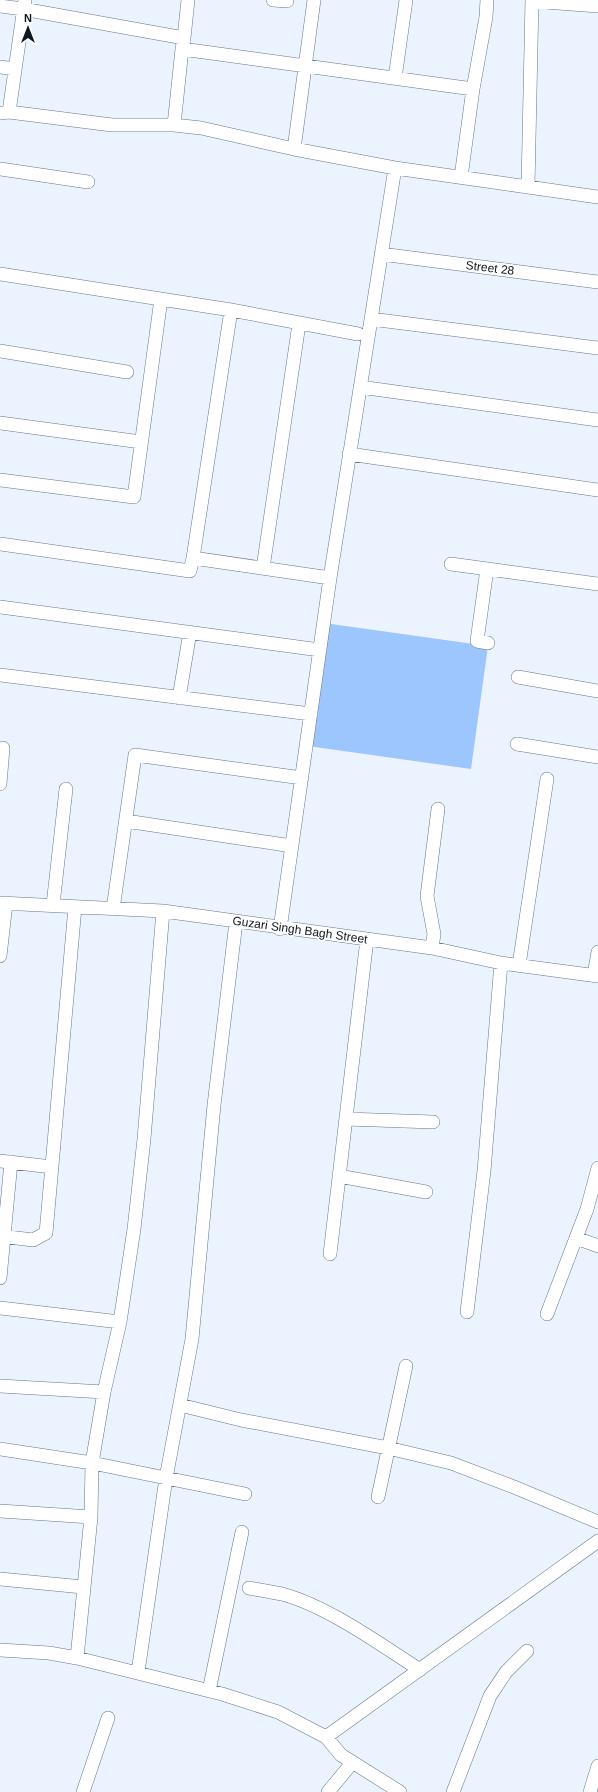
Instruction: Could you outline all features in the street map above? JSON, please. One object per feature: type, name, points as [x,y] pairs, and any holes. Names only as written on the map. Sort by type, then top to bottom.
[{"type":"street","points":[[174,125],[188,0]]},
{"type":"street","points":[[273,0],[287,1]]},
{"type":"street","points":[[294,149],[314,0]]},
{"type":"street","points":[[394,78],[406,0]]},
{"type":"street","points":[[461,177],[473,89],[488,0]]},
{"type":"street","points":[[528,186],[532,0],[598,6]]},
{"type":"street","points":[[24,4],[15,69],[4,113],[112,124],[174,125],[201,128],[294,149],[395,168],[598,197]]},
{"type":"street","points":[[0,6],[24,4],[183,44],[306,66],[473,89]]},
{"type":"street","points":[[0,68],[15,69]]},
{"type":"street","points":[[280,929],[330,578],[395,168]]},
{"type":"street","points":[[0,169],[88,182]]},
{"type":"street","name":"Street 28","points":[[381,254],[598,282]]},
{"type":"street","points":[[0,274],[231,310],[358,334]]},
{"type":"street","points":[[0,480],[131,498],[135,495],[161,299]]},
{"type":"street","points":[[0,544],[190,571],[231,310]]},
{"type":"street","points":[[371,319],[598,348]]},
{"type":"street","points":[[263,568],[299,324]]},
{"type":"street","points":[[0,351],[127,372]]},
{"type":"street","points":[[360,387],[598,420]]},
{"type":"street","points":[[0,423],[141,442]]},
{"type":"street","points":[[350,454],[598,490]]},
{"type":"street","points":[[193,558],[330,578]]},
{"type":"street","points":[[451,564],[598,584]]},
{"type":"street","points":[[487,569],[477,641],[488,643]]},
{"type":"street","points":[[0,606],[320,650]]},
{"type":"street","points":[[179,698],[190,632]]},
{"type":"street","points":[[0,675],[311,714]]},
{"type":"street","points":[[518,677],[598,691]]},
{"type":"street","points":[[517,744],[598,757]]},
{"type":"street","points":[[0,784],[3,748]]},
{"type":"street","points":[[113,909],[135,755],[302,778]]},
{"type":"street","points":[[519,965],[547,779]]},
{"type":"street","points":[[53,906],[66,789]]},
{"type":"street","points":[[432,948],[434,934],[427,896],[438,809]]},
{"type":"street","points":[[126,821],[292,846]]},
{"type":"street","points":[[0,956],[3,903]]},
{"type":"street","name":"Guzari Singh Bagh Street","points":[[3,903],[163,911],[280,929],[432,948],[501,963],[596,975]]},
{"type":"street","points":[[2,1236],[33,1240],[46,1233],[75,907]]},
{"type":"street","points":[[77,1658],[91,1517],[92,1463],[104,1392],[120,1322],[134,1229],[144,1139],[163,911]]},
{"type":"street","points":[[138,1672],[166,1478],[192,1339],[214,1105],[236,922]]},
{"type":"street","points":[[330,1254],[366,939]]},
{"type":"street","points":[[596,975],[598,952]]},
{"type":"street","points":[[467,1312],[484,1171],[501,963]]},
{"type":"street","points":[[346,1119],[433,1122]]},
{"type":"street","points":[[0,1278],[6,1161],[52,1167]]},
{"type":"street","points":[[547,1314],[587,1209],[598,1168]]},
{"type":"street","points":[[339,1176],[426,1192]]},
{"type":"street","points":[[576,1238],[598,1246]]},
{"type":"street","points":[[0,1308],[120,1322]]},
{"type":"street","points":[[378,1497],[406,1366]]},
{"type":"street","points":[[0,1386],[104,1392]]},
{"type":"street","points":[[180,1405],[241,1420],[388,1448],[451,1463],[598,1522]]},
{"type":"street","points":[[0,1449],[92,1463],[245,1494]]},
{"type":"street","points":[[0,1511],[91,1517]]},
{"type":"street","points":[[209,1691],[242,1532]]},
{"type":"street","points":[[326,1737],[598,1541]]},
{"type":"street","points":[[0,1579],[83,1587]]},
{"type":"street","points":[[249,1588],[283,1594],[312,1605],[363,1633],[420,1670]]},
{"type":"street","points":[[0,1650],[77,1658],[138,1672],[209,1691],[278,1712],[326,1737],[341,1755],[400,1792]]},
{"type":"street","points":[[453,1792],[490,1696],[506,1672],[527,1651]]},
{"type":"street","points":[[83,1792],[108,1718]]},
{"type":"street","points":[[328,1792],[352,1763]]},
{"type":"street","points":[[590,1792],[598,1766]]},
{"type":"shaded area","points":[[324,623],[488,646],[471,769],[308,746]]}]
